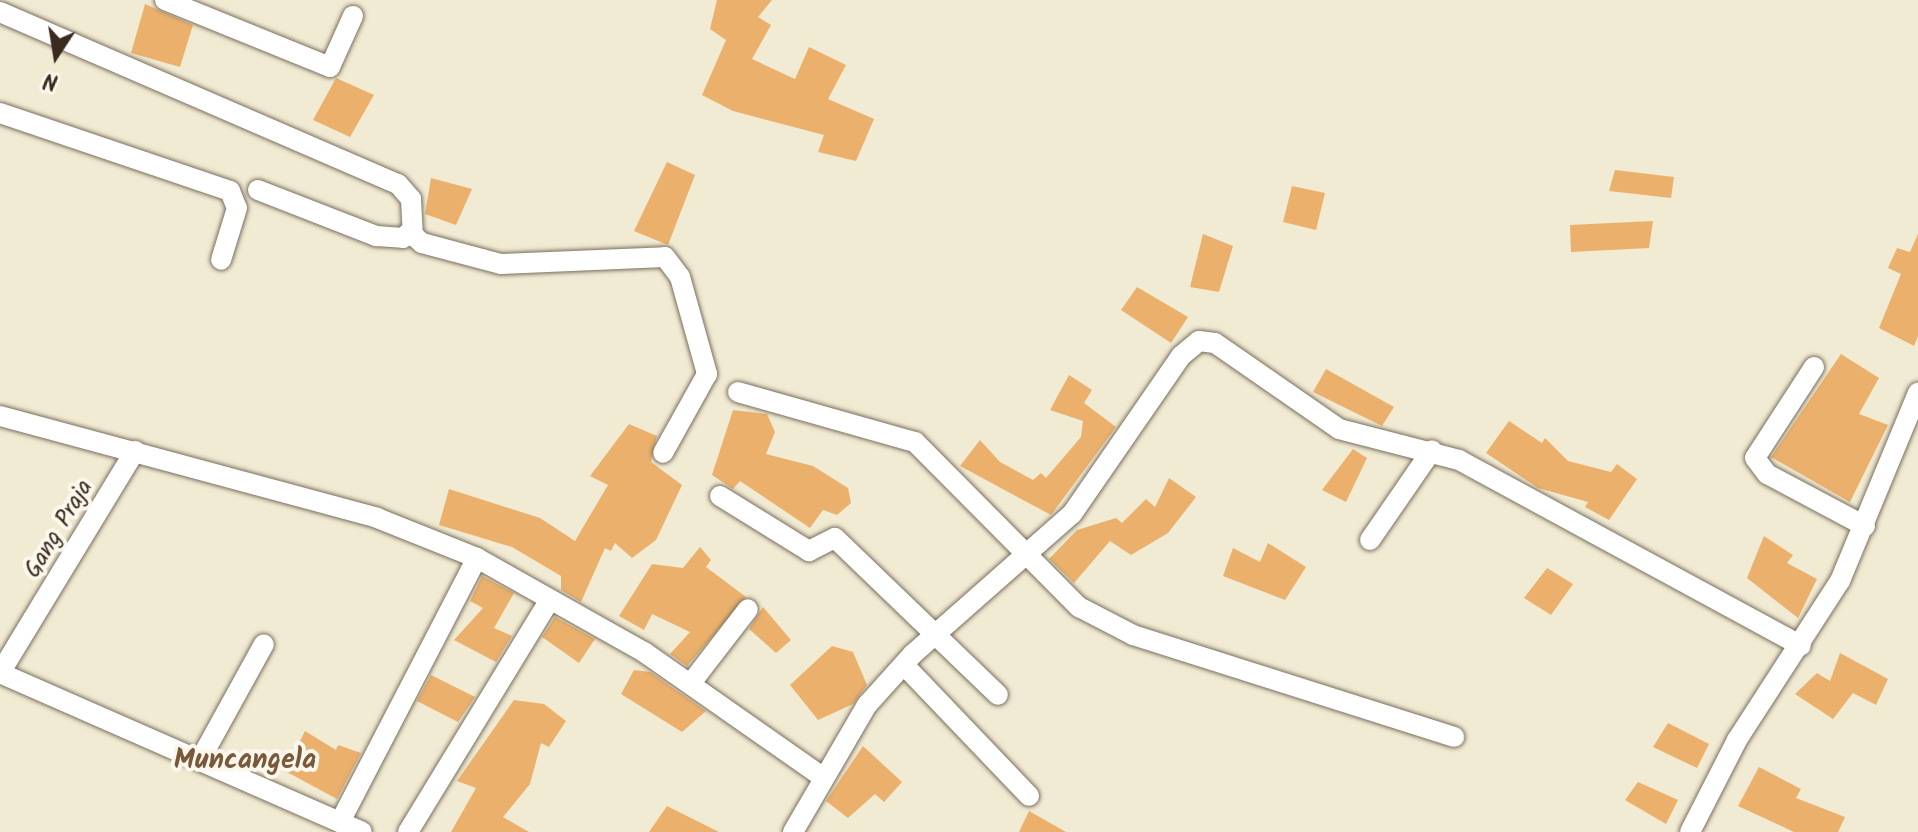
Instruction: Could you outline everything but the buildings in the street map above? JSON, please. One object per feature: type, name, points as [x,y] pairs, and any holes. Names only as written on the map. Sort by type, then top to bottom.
[{"type":"street","points":[[165,0],[192,5],[330,67],[353,16]]},
{"type":"street","points":[[0,12],[398,184],[411,199],[412,230],[422,243],[501,264],[665,257],[680,277],[707,374],[663,453]]},
{"type":"street","points":[[0,113],[230,191],[238,200],[221,260]]},
{"type":"street","points":[[258,190],[376,236],[403,238],[412,230]]},
{"type":"street","points":[[793,832],[821,776],[904,665],[1072,514],[1181,356],[1199,341],[1215,343],[1339,429],[1432,450],[1668,568],[1801,646]]},
{"type":"street","points":[[1814,367],[1755,458],[1767,474],[1865,526]]},
{"type":"street","points":[[738,392],[915,442],[1024,556],[1079,607],[1133,635],[1454,737]]},
{"type":"street","points":[[1690,832],[1737,740],[1801,646],[1865,526],[1918,393]]},
{"type":"street","points":[[0,416],[377,518],[477,558],[691,683],[821,776]]},
{"type":"street","points":[[1370,540],[1432,450]]},
{"type":"street","name":"Gang Praja","points":[[0,673],[135,451]]},
{"type":"street","points":[[720,496],[809,551],[835,538],[933,636],[998,695]]},
{"type":"street","points":[[340,822],[477,558]]},
{"type":"street","points":[[408,832],[549,601]]},
{"type":"street","points":[[691,683],[748,609]]},
{"type":"street","points":[[200,760],[264,644]]},
{"type":"street","points":[[904,665],[1029,796]]},
{"type":"street","points":[[0,673],[362,832]]},
{"type":"district","name":"Muncangela","points":[[245,761]]}]
